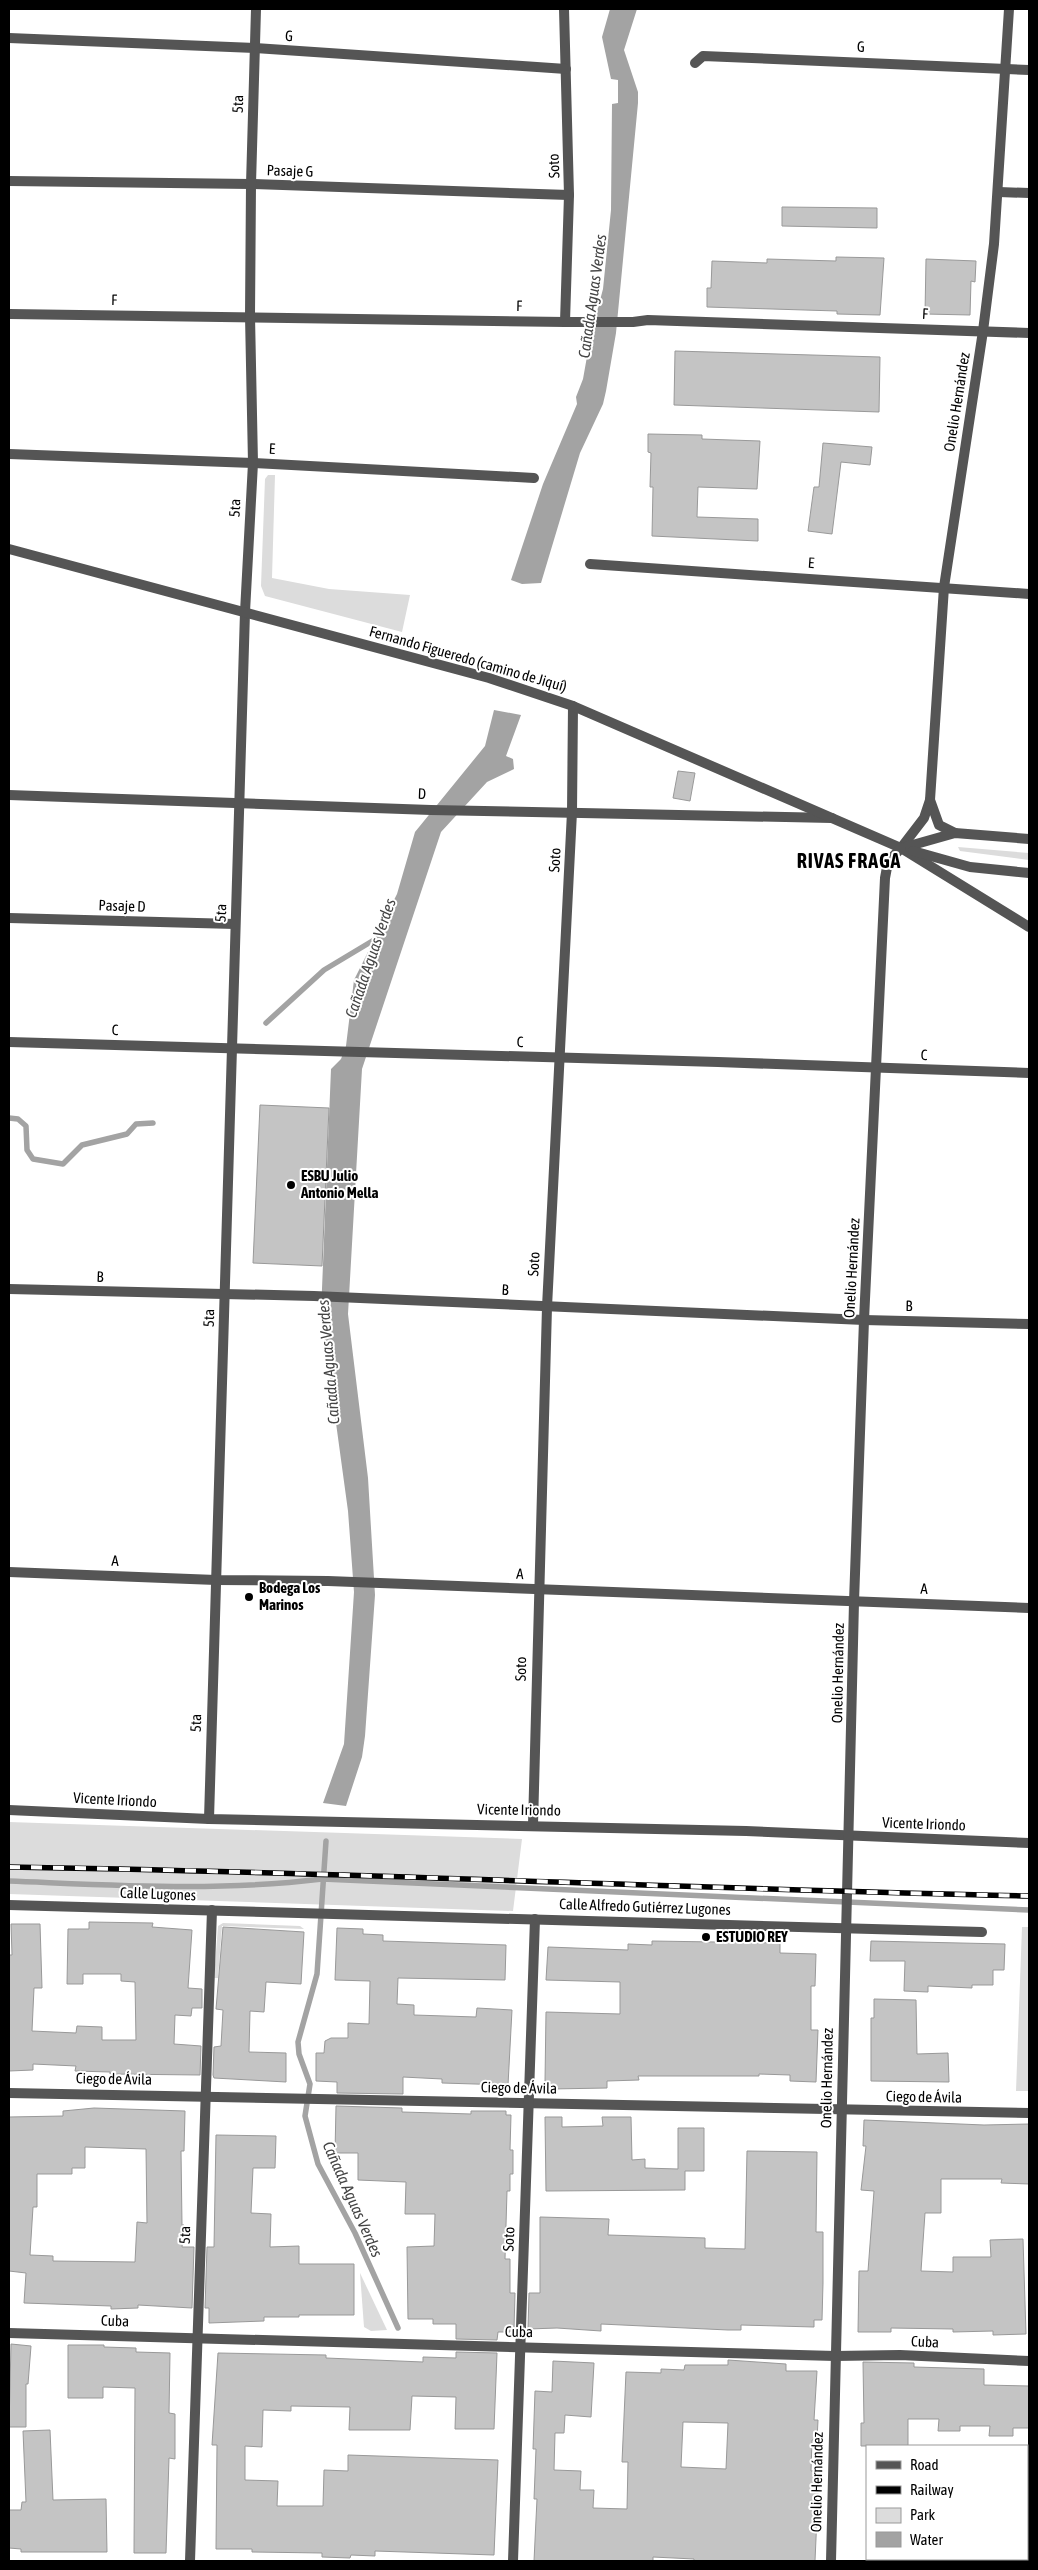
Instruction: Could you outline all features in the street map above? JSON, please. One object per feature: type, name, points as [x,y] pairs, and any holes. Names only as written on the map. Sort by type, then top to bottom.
[{"type":"street","name":"5ta","points":[[209,1819],[231,1049],[241,802],[245,612],[253,463],[250,316],[251,184],[256,9]]},
{"type":"street","name":"Soto","points":[[564,9],[570,195],[565,322]]},
{"type":"street","name":"Onelio Hernández","points":[[831,2561],[846,1917],[850,1836],[854,1602],[864,1320],[884,878],[888,862],[924,818],[930,800],[944,587],[983,332],[999,192],[1004,69],[1009,9]]},
{"type":"street","name":"G","points":[[9,38],[255,48],[566,69]]},
{"type":"street","name":"G","points":[[695,63],[703,56],[1029,70]]},
{"type":"street","name":"Pasaje G","points":[[9,181],[251,184],[570,195]]},
{"type":"street","points":[[999,192],[1029,194]]},
{"type":"street","name":"F","points":[[9,314],[565,322],[632,322],[648,320],[1029,334]]},
{"type":"street","name":"E","points":[[9,454],[253,463],[534,478]]},
{"type":"street","name":"Fernando Figueredo (camino de Jiquí)","points":[[9,549],[489,678],[573,706],[901,848],[1029,927]]},
{"type":"street","name":"E","points":[[590,564],[1029,594]]},
{"type":"street","name":"Soto","points":[[533,1824],[547,1307],[572,812],[573,706]]},
{"type":"street","name":"D","points":[[9,794],[430,810],[835,818]]},
{"type":"street","name":"Onelio Hernández","points":[[930,800],[939,825],[955,833]]},
{"type":"street","points":[[901,848],[955,833],[1029,839]]},
{"type":"street","points":[[901,848],[970,867],[1029,873]]},
{"type":"street","points":[[968,889],[963,881],[963,873],[970,867]]},
{"type":"street","name":"Pasaje D","points":[[9,918],[235,924]]},
{"type":"street","name":"C","points":[[9,1042],[718,1062],[1029,1073]]},
{"type":"street","name":"B","points":[[9,1289],[314,1296],[864,1320],[1029,1324]]},
{"type":"street","name":"A","points":[[9,1572],[216,1580],[392,1583],[1029,1608]]},
{"type":"street","name":"Vicente Iriondo","points":[[9,1810],[209,1819],[533,1824],[1029,1843]]},
{"type":"street","name":"Calle Lugones","points":[[9,1905],[307,1913]]},
{"type":"street","name":"5ta","points":[[190,2561],[196,2338],[212,1910]]},
{"type":"street","name":"Calle Alfredo Gutiérrez Lugones","points":[[307,1913],[982,1932]]},
{"type":"street","name":"Soto","points":[[513,2561],[535,1919]]},
{"type":"street","name":"Ciego de Ávila","points":[[9,2093],[292,2097],[1029,2113]]},
{"type":"street","name":"Cuba","points":[[9,2333],[1029,2361]]},
{"type":"green space","points":[[268,475],[275,475],[272,578],[329,589],[410,595],[402,632],[265,596],[261,586],[265,479]]},
{"type":"green space","points":[[958,847],[1029,853],[1029,860],[960,851]]},
{"type":"green space","points":[[9,1822],[522,1839],[513,1911],[9,1894]]},
{"type":"green space","points":[[223,1923],[300,1926],[304,1929],[222,1926],[218,1978],[214,1978],[218,1926]]},
{"type":"green space","points":[[1022,1927],[1029,1927],[1029,2091],[1016,2091]]},
{"type":"green space","points":[[360,2273],[387,2330],[371,2331],[364,2327]]},
{"type":"water","points":[[610,9],[637,9],[624,50],[638,92],[638,103],[616,333],[603,404],[580,453],[541,583],[522,584],[511,580],[543,484],[577,404],[576,397],[583,379],[591,334],[603,289],[611,210],[612,104],[618,103],[618,80],[611,79],[602,37]]},
{"type":"water","points":[[494,710],[521,715],[506,756],[513,759],[514,769],[487,782],[441,832],[362,1069],[348,1314],[368,1478],[375,1595],[362,1757],[346,1806],[323,1803],[344,1744],[354,1592],[348,1511],[321,1313],[331,1069],[341,1059],[346,1046],[354,980],[397,894],[415,832],[485,746]]},
{"type":"building","points":[[782,207],[877,208],[877,228],[782,226]]},
{"type":"building","points":[[836,257],[884,258],[880,315],[837,314],[837,311],[707,307],[707,288],[711,288],[712,261],[767,263],[767,259],[836,261]]},
{"type":"building","points":[[926,259],[976,261],[975,282],[971,281],[970,315],[925,314]]},
{"type":"building","points":[[675,351],[880,357],[879,412],[674,405]]},
{"type":"building","points":[[648,434],[702,435],[702,439],[760,441],[757,489],[698,487],[697,517],[758,519],[758,541],[652,536],[653,487],[650,487],[651,453],[648,452]]},
{"type":"building","points":[[823,443],[872,447],[870,465],[841,462],[832,534],[808,531],[814,487],[819,487]]},
{"type":"building","points":[[678,771],[695,773],[690,801],[673,798]]},
{"type":"building","name":"ESBU Julio Antonio Mella","points":[[260,1105],[329,1108],[322,1266],[253,1263]]},
{"type":"building","points":[[89,1922],[153,1923],[152,1927],[192,1930],[188,1988],[202,1989],[202,2008],[192,2008],[191,2016],[175,2015],[174,2044],[201,2046],[200,2075],[110,2074],[110,2072],[75,2071],[76,2066],[33,2064],[33,2070],[9,2071],[9,1955],[12,1955],[11,1924],[40,1924],[42,1988],[34,1988],[32,2031],[76,2033],[77,2026],[102,2027],[102,2040],[136,2040],[135,1982],[121,1981],[121,1974],[83,1974],[83,1984],[67,1984],[68,1929],[89,1929]]},
{"type":"building","points":[[223,1927],[304,1932],[301,1984],[266,1982],[264,2012],[250,2011],[249,2052],[286,2053],[286,2082],[214,2078],[214,2047],[221,2046],[223,2010],[216,2009]]},
{"type":"building","points":[[337,1928],[363,1929],[363,1934],[383,1935],[383,1941],[506,1945],[505,1980],[398,1978],[397,2004],[414,2005],[414,2015],[476,2017],[477,2008],[512,2010],[508,2085],[442,2083],[442,2079],[403,2077],[403,2094],[337,2093],[337,2082],[316,2081],[316,2053],[324,2053],[325,2041],[331,2038],[348,2038],[348,2023],[369,2024],[370,1981],[335,1980]]},
{"type":"building","points":[[652,1941],[780,1943],[780,1953],[816,1954],[815,1986],[811,1986],[811,2030],[818,2030],[816,2082],[790,2081],[790,2075],[638,2076],[639,2080],[607,2081],[607,2088],[551,2089],[545,2082],[546,2012],[620,2014],[620,1982],[546,1980],[548,1947],[628,1950],[628,1944],[652,1945]]},
{"type":"building","points":[[871,1941],[1005,1944],[1004,1970],[993,1970],[993,1985],[972,1985],[972,1988],[928,1986],[928,1992],[904,1991],[905,1961],[870,1961]]},
{"type":"building","points":[[874,1999],[916,2000],[917,2054],[948,2053],[949,2082],[871,2081],[871,2018],[874,2018]]},
{"type":"building","points":[[336,2106],[402,2108],[402,2112],[471,2114],[471,2111],[506,2111],[506,2115],[511,2115],[510,2150],[513,2150],[513,2174],[510,2174],[510,2191],[507,2191],[505,2259],[510,2259],[510,2293],[515,2293],[514,2329],[510,2329],[510,2332],[498,2332],[497,2340],[456,2339],[456,2324],[433,2324],[433,2319],[408,2319],[407,2247],[434,2246],[435,2214],[405,2214],[406,2182],[358,2180],[358,2153],[335,2153]]},
{"type":"building","points":[[94,2108],[185,2111],[184,2151],[181,2151],[182,2225],[184,2225],[182,2247],[194,2247],[192,2308],[138,2305],[138,2308],[111,2309],[111,2306],[24,2303],[26,2273],[9,2271],[9,2117],[63,2116],[63,2111]],"holes":[[[85,2147],[146,2149],[147,2223],[137,2222],[135,2262],[53,2261],[53,2256],[30,2255],[33,2207],[37,2207],[37,2174],[72,2174],[72,2168],[85,2168]]]},
{"type":"building","points":[[545,2117],[562,2117],[562,2127],[603,2126],[602,2117],[631,2117],[632,2160],[645,2159],[645,2168],[678,2169],[678,2128],[704,2128],[704,2171],[685,2171],[685,2190],[546,2191]]},
{"type":"building","points":[[864,2120],[984,2125],[1029,2124],[1029,2184],[1001,2183],[1002,2179],[941,2179],[941,2213],[925,2213],[921,2271],[953,2272],[953,2257],[991,2257],[990,2240],[1023,2239],[1026,2334],[993,2335],[993,2331],[953,2332],[953,2329],[891,2328],[891,2332],[858,2332],[859,2271],[868,2271],[874,2191],[861,2190],[866,2146],[863,2146]]},
{"type":"building","points":[[216,2135],[276,2136],[275,2168],[253,2168],[251,2213],[271,2214],[270,2247],[299,2246],[299,2264],[354,2264],[354,2315],[299,2315],[299,2317],[264,2317],[264,2321],[209,2323],[209,2308],[205,2308],[207,2247],[214,2247]]},
{"type":"building","points":[[747,2151],[817,2152],[816,2232],[823,2232],[823,2283],[822,2320],[814,2320],[814,2327],[741,2325],[741,2330],[728,2330],[601,2324],[601,2331],[557,2328],[528,2329],[529,2293],[540,2293],[540,2217],[609,2219],[608,2235],[705,2238],[705,2248],[745,2249]]},
{"type":"building","points":[[11,2344],[31,2346],[28,2384],[26,2384],[26,2427],[9,2427]]},
{"type":"building","points":[[68,2345],[104,2345],[104,2347],[136,2348],[136,2352],[170,2353],[169,2413],[175,2414],[175,2459],[169,2458],[166,2553],[134,2553],[135,2388],[103,2387],[103,2398],[68,2398]]},
{"type":"building","points":[[456,2352],[497,2353],[494,2429],[455,2429],[456,2397],[412,2396],[410,2430],[349,2430],[350,2407],[291,2406],[291,2411],[263,2410],[262,2447],[245,2446],[245,2480],[278,2481],[277,2506],[323,2506],[324,2470],[348,2471],[348,2455],[498,2460],[494,2555],[375,2551],[375,2556],[351,2555],[350,2558],[322,2557],[322,2553],[252,2552],[252,2549],[216,2549],[217,2445],[212,2445],[218,2353],[326,2355],[326,2358],[423,2362],[423,2357],[456,2358]]},
{"type":"building","points":[[728,2360],[786,2364],[786,2371],[817,2371],[814,2420],[818,2420],[817,2440],[812,2440],[811,2471],[819,2471],[815,2561],[694,2561],[694,2559],[653,2557],[653,2561],[534,2561],[537,2499],[534,2499],[536,2449],[533,2449],[535,2391],[552,2392],[553,2361],[594,2363],[591,2417],[565,2415],[564,2433],[555,2433],[554,2470],[581,2471],[580,2490],[594,2490],[593,2508],[627,2509],[628,2462],[622,2462],[626,2372],[661,2373],[661,2369],[684,2370],[685,2365],[728,2365]],"holes":[[[683,2422],[728,2423],[726,2469],[681,2467]]]},
{"type":"building","points":[[863,2362],[914,2363],[914,2367],[984,2369],[984,2385],[1029,2386],[1029,2428],[1013,2428],[1013,2436],[989,2436],[990,2426],[960,2426],[960,2431],[938,2431],[939,2419],[908,2419],[908,2445],[861,2446],[861,2423],[864,2423]]},
{"type":"building","points":[[50,2430],[53,2500],[106,2499],[107,2552],[21,2552],[21,2549],[9,2548],[9,2510],[21,2510],[22,2502],[26,2502],[23,2431]]},
{"type":"waterway","points":[[266,1023],[324,970],[374,940]]},
{"type":"waterway","points":[[9,1118],[18,1119],[26,1126],[27,1150],[33,1159],[63,1164],[82,1145],[127,1134],[136,1124],[153,1123]]},
{"type":"waterway","name":"Cañada Aguas Verdes","points":[[326,1841],[317,1974],[298,2042],[299,2054],[310,2084],[305,2116],[318,2164],[355,2233],[398,2328]]},
{"type":"waterway","points":[[9,1881],[126,1886],[205,1886],[283,1883],[322,1879],[1029,1910]]},
{"type":"railway","points":[[9,1867],[136,1869],[1029,1896]]},
{"type":"place","name":"ESBU Julio Antonio Mella","points":[[291,1185]]},
{"type":"place","name":"Bodega Los Marinos","points":[[249,1597]]},
{"type":"place","name":"ESTUDIO REY","points":[[706,1937]]},
{"type":"district","name":"RIVAS FRAGA","points":[[849,861]]}]
